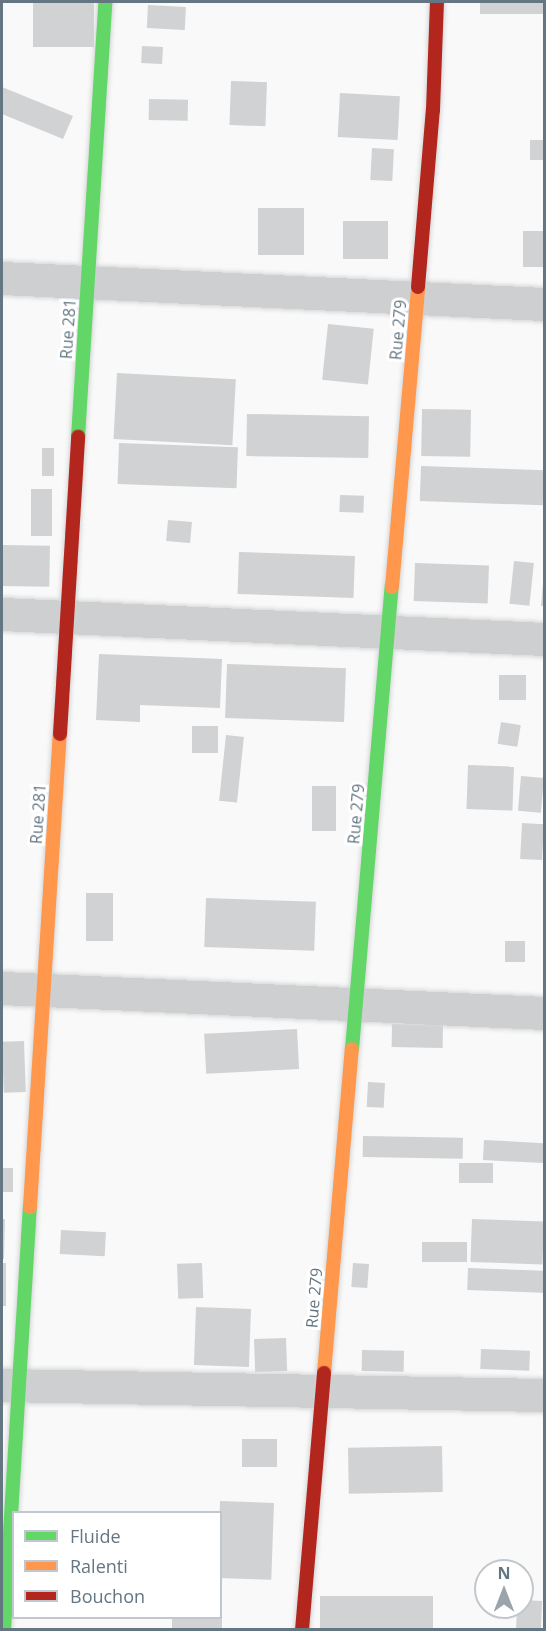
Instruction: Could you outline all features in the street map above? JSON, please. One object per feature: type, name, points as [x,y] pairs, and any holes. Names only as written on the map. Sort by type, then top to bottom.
[{"type":"street","name":"Rue 281","points":[[4,1629],[10,1385],[44,990],[105,2]]},
{"type":"street","name":"Rue 279","points":[[302,1629],[433,110],[437,2]]},
{"type":"street","points":[[2,278],[544,304]]},
{"type":"street","points":[[2,614],[544,639]]},
{"type":"street","points":[[2,988],[544,1013]]},
{"type":"street","points":[[10,1385],[544,1395]]},
{"type":"building","points":[[33,2],[94,2],[94,47],[33,47]]},
{"type":"building","points":[[480,2],[544,2],[544,14],[480,14]]},
{"type":"building","points":[[148,5],[186,7],[185,30],[147,28]]},
{"type":"building","points":[[142,46],[163,47],[162,64],[141,63]]},
{"type":"building","points":[[231,81],[267,82],[265,126],[229,125]]},
{"type":"building","points":[[2,87],[73,116],[63,139],[2,114]]},
{"type":"building","points":[[340,93],[400,96],[398,140],[338,137]]},
{"type":"building","points":[[149,99],[188,100],[188,121],[149,120]]},
{"type":"building","points":[[530,140],[544,140],[544,160],[530,160]]},
{"type":"building","points":[[372,148],[394,149],[392,181],[370,180]]},
{"type":"building","points":[[258,208],[304,208],[304,255],[258,255]]},
{"type":"building","points":[[343,221],[388,221],[388,259],[343,259]]},
{"type":"building","points":[[523,231],[544,231],[544,267],[523,267]]},
{"type":"building","points":[[328,324],[374,329],[368,385],[322,380]]},
{"type":"building","points":[[117,373],[236,379],[232,445],[114,439]]},
{"type":"building","points":[[422,409],[471,410],[470,457],[421,456]]},
{"type":"building","points":[[247,414],[369,416],[368,458],[246,456]]},
{"type":"building","points":[[119,443],[238,447],[236,488],[118,484]]},
{"type":"building","points":[[42,448],[54,448],[54,476],[42,476]]},
{"type":"building","points":[[421,466],[544,470],[543,505],[420,501]]},
{"type":"building","points":[[31,489],[52,489],[52,536],[31,536]]},
{"type":"building","points":[[340,495],[364,496],[363,513],[339,512]]},
{"type":"building","points":[[168,520],[192,522],[190,543],[166,541]]},
{"type":"building","points":[[2,545],[50,546],[49,587],[2,586]]},
{"type":"building","points":[[239,552],[355,556],[353,598],[238,594]]},
{"type":"building","points":[[514,561],[534,563],[529,606],[510,604]]},
{"type":"building","points":[[415,563],[489,566],[488,604],[414,601]]},
{"type":"building","points":[[543,583],[544,606],[541,606]]},
{"type":"building","points":[[99,654],[222,659],[220,708],[140,705],[140,722],[96,720]]},
{"type":"building","points":[[227,664],[346,668],[344,722],[225,718]]},
{"type":"building","points":[[499,675],[526,675],[526,700],[499,700]]},
{"type":"building","points":[[501,722],[521,725],[517,747],[498,744]]},
{"type":"building","points":[[192,726],[218,726],[218,753],[192,753]]},
{"type":"building","points":[[226,735],[244,737],[237,803],[219,801]]},
{"type":"building","points":[[468,765],[514,767],[512,811],[466,809]]},
{"type":"building","points":[[521,776],[544,778],[541,813],[518,811]]},
{"type":"building","points":[[312,786],[336,786],[336,831],[312,831]]},
{"type":"building","points":[[522,823],[544,824],[542,860],[520,859]]},
{"type":"building","points":[[86,893],[113,893],[113,941],[86,941]]},
{"type":"building","points":[[206,898],[316,902],[314,951],[204,947]]},
{"type":"building","points":[[505,941],[525,941],[525,962],[505,962]]},
{"type":"building","points":[[392,1024],[443,1025],[443,1048],[392,1047]]},
{"type":"building","points":[[297,1029],[299,1069],[206,1074],[204,1034]]},
{"type":"building","points":[[24,1041],[26,1092],[4,1093],[2,1042]]},
{"type":"building","points":[[368,1082],[385,1083],[384,1108],[367,1107]]},
{"type":"building","points":[[363,1136],[463,1138],[463,1159],[363,1157]]},
{"type":"building","points":[[484,1140],[544,1143],[543,1163],[483,1160]]},
{"type":"building","points":[[459,1163],[493,1163],[493,1183],[459,1183]]},
{"type":"building","points":[[2,1168],[13,1168],[13,1192],[2,1192]]},
{"type":"building","points":[[2,1219],[5,1219],[4,1259],[2,1259]]},
{"type":"building","points":[[472,1219],[544,1222],[542,1264],[470,1262]]},
{"type":"building","points":[[61,1230],[106,1232],[105,1256],[60,1254]]},
{"type":"building","points":[[422,1242],[467,1242],[467,1262],[422,1262]]},
{"type":"building","points":[[2,1263],[6,1263],[6,1306],[2,1306]]},
{"type":"building","points":[[202,1263],[203,1298],[178,1299],[177,1264]]},
{"type":"building","points":[[353,1263],[369,1264],[367,1288],[351,1287]]},
{"type":"building","points":[[468,1268],[544,1271],[543,1293],[467,1290]]},
{"type":"building","points":[[196,1307],[251,1309],[249,1367],[194,1365]]},
{"type":"building","points":[[286,1338],[287,1371],[255,1372],[254,1339]]},
{"type":"building","points":[[481,1349],[530,1351],[529,1371],[480,1369]]},
{"type":"building","points":[[362,1350],[404,1351],[404,1372],[362,1371]]},
{"type":"building","points":[[242,1439],[277,1439],[277,1467],[242,1467]]},
{"type":"building","points":[[442,1446],[443,1492],[349,1494],[348,1448]]},
{"type":"building","points":[[220,1501],[274,1503],[271,1580],[222,1578]]},
{"type":"building","points":[[320,1596],[433,1596],[433,1630],[320,1630]]},
{"type":"building","points":[[534,1601],[542,1601],[541,1630],[516,1630],[516,1619],[534,1619]]},
{"type":"building","points":[[172,1619],[222,1619],[222,1630],[172,1630]]},
{"type":"traffic: fast","points":[[78,437],[105,2]]},
{"type":"traffic: fast","points":[[352,1049],[392,587]]},
{"type":"traffic: fast","points":[[4,1630],[30,1207]]},
{"type":"traffic: slow","points":[[392,587],[418,287]]},
{"type":"traffic: slow","points":[[30,1207],[60,734]]},
{"type":"traffic: slow","points":[[324,1373],[352,1049]]},
{"type":"traffic: jam","points":[[418,287],[433,110],[437,2]]},
{"type":"traffic: jam","points":[[60,734],[78,437]]},
{"type":"traffic: jam","points":[[302,1630],[324,1373]]}]
